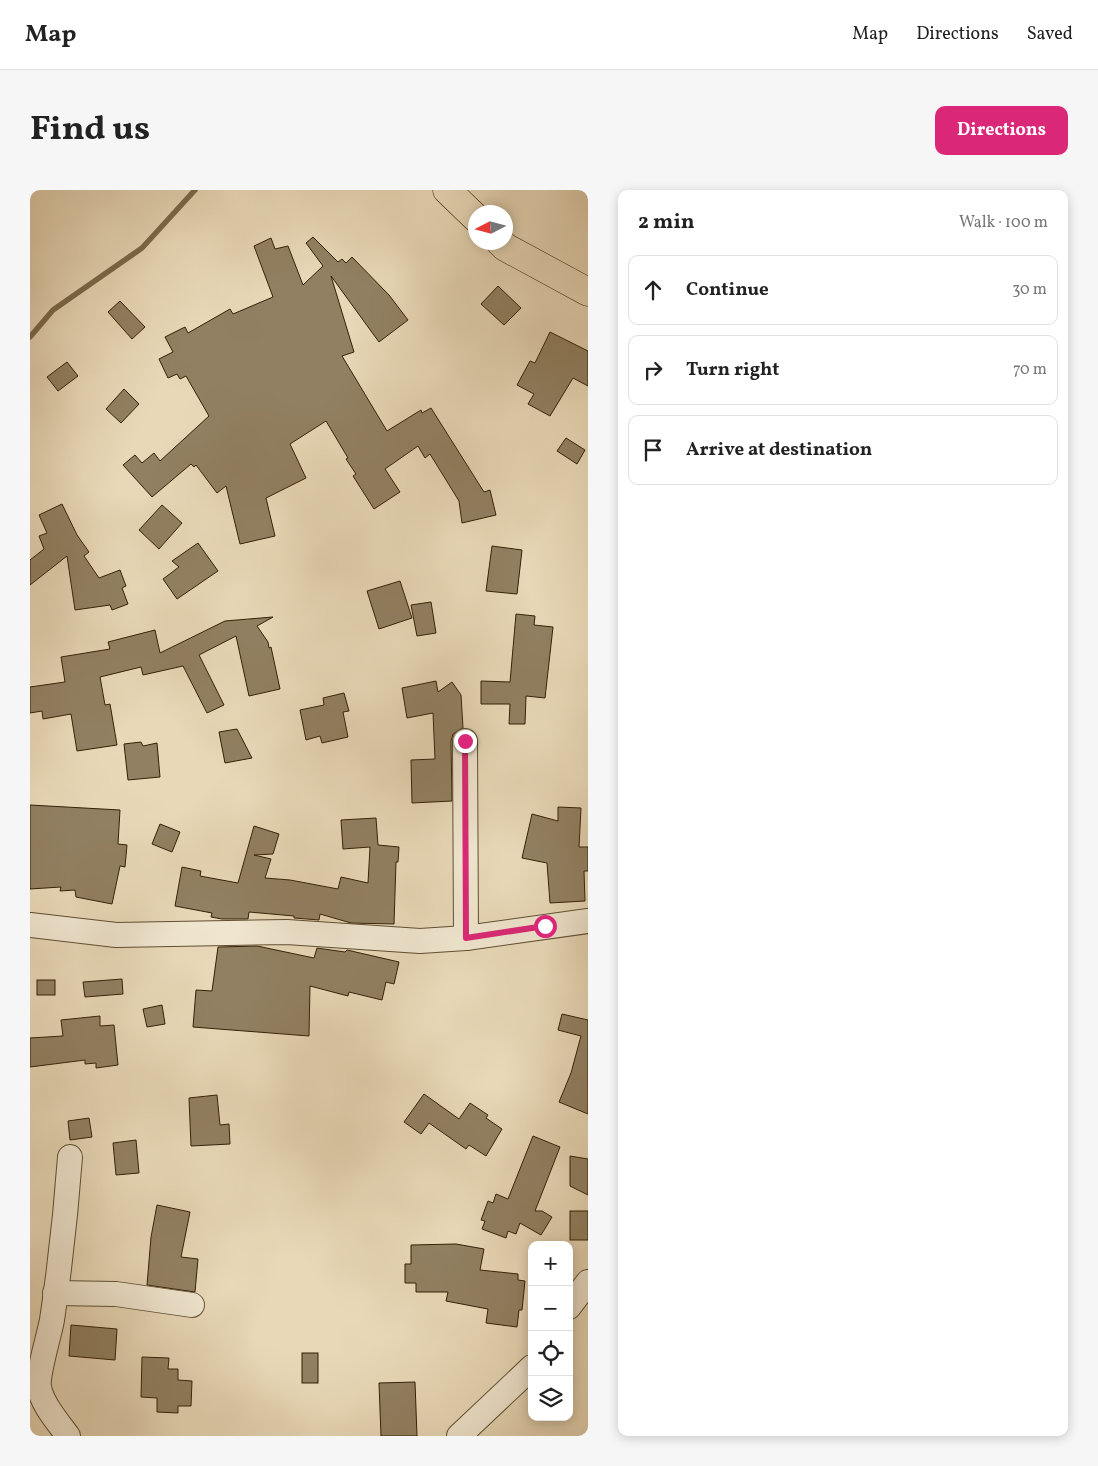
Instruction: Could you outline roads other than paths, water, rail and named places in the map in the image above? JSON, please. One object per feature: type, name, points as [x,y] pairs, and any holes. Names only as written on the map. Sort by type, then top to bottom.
[{"type":"main road","points":[[447,190],[468,210]]},
{"type":"main road","points":[[510,250],[588,292]]},
{"type":"street","points":[[465,741],[466,938]]},
{"type":"street","points":[[30,925],[116,935],[287,932],[396,940],[466,938],[588,921]]},
{"type":"street","points":[[68,1436],[44,1400],[39,1389],[38,1378],[49,1336],[63,1239],[70,1157]]},
{"type":"street","points":[[573,1302],[588,1282]]},
{"type":"street","points":[[55,1293],[116,1294],[192,1305]]},
{"type":"street","points":[[459,1436],[528,1371]]},
{"type":"waterway","points":[[30,337],[53,310],[142,248],[195,190]]}]
